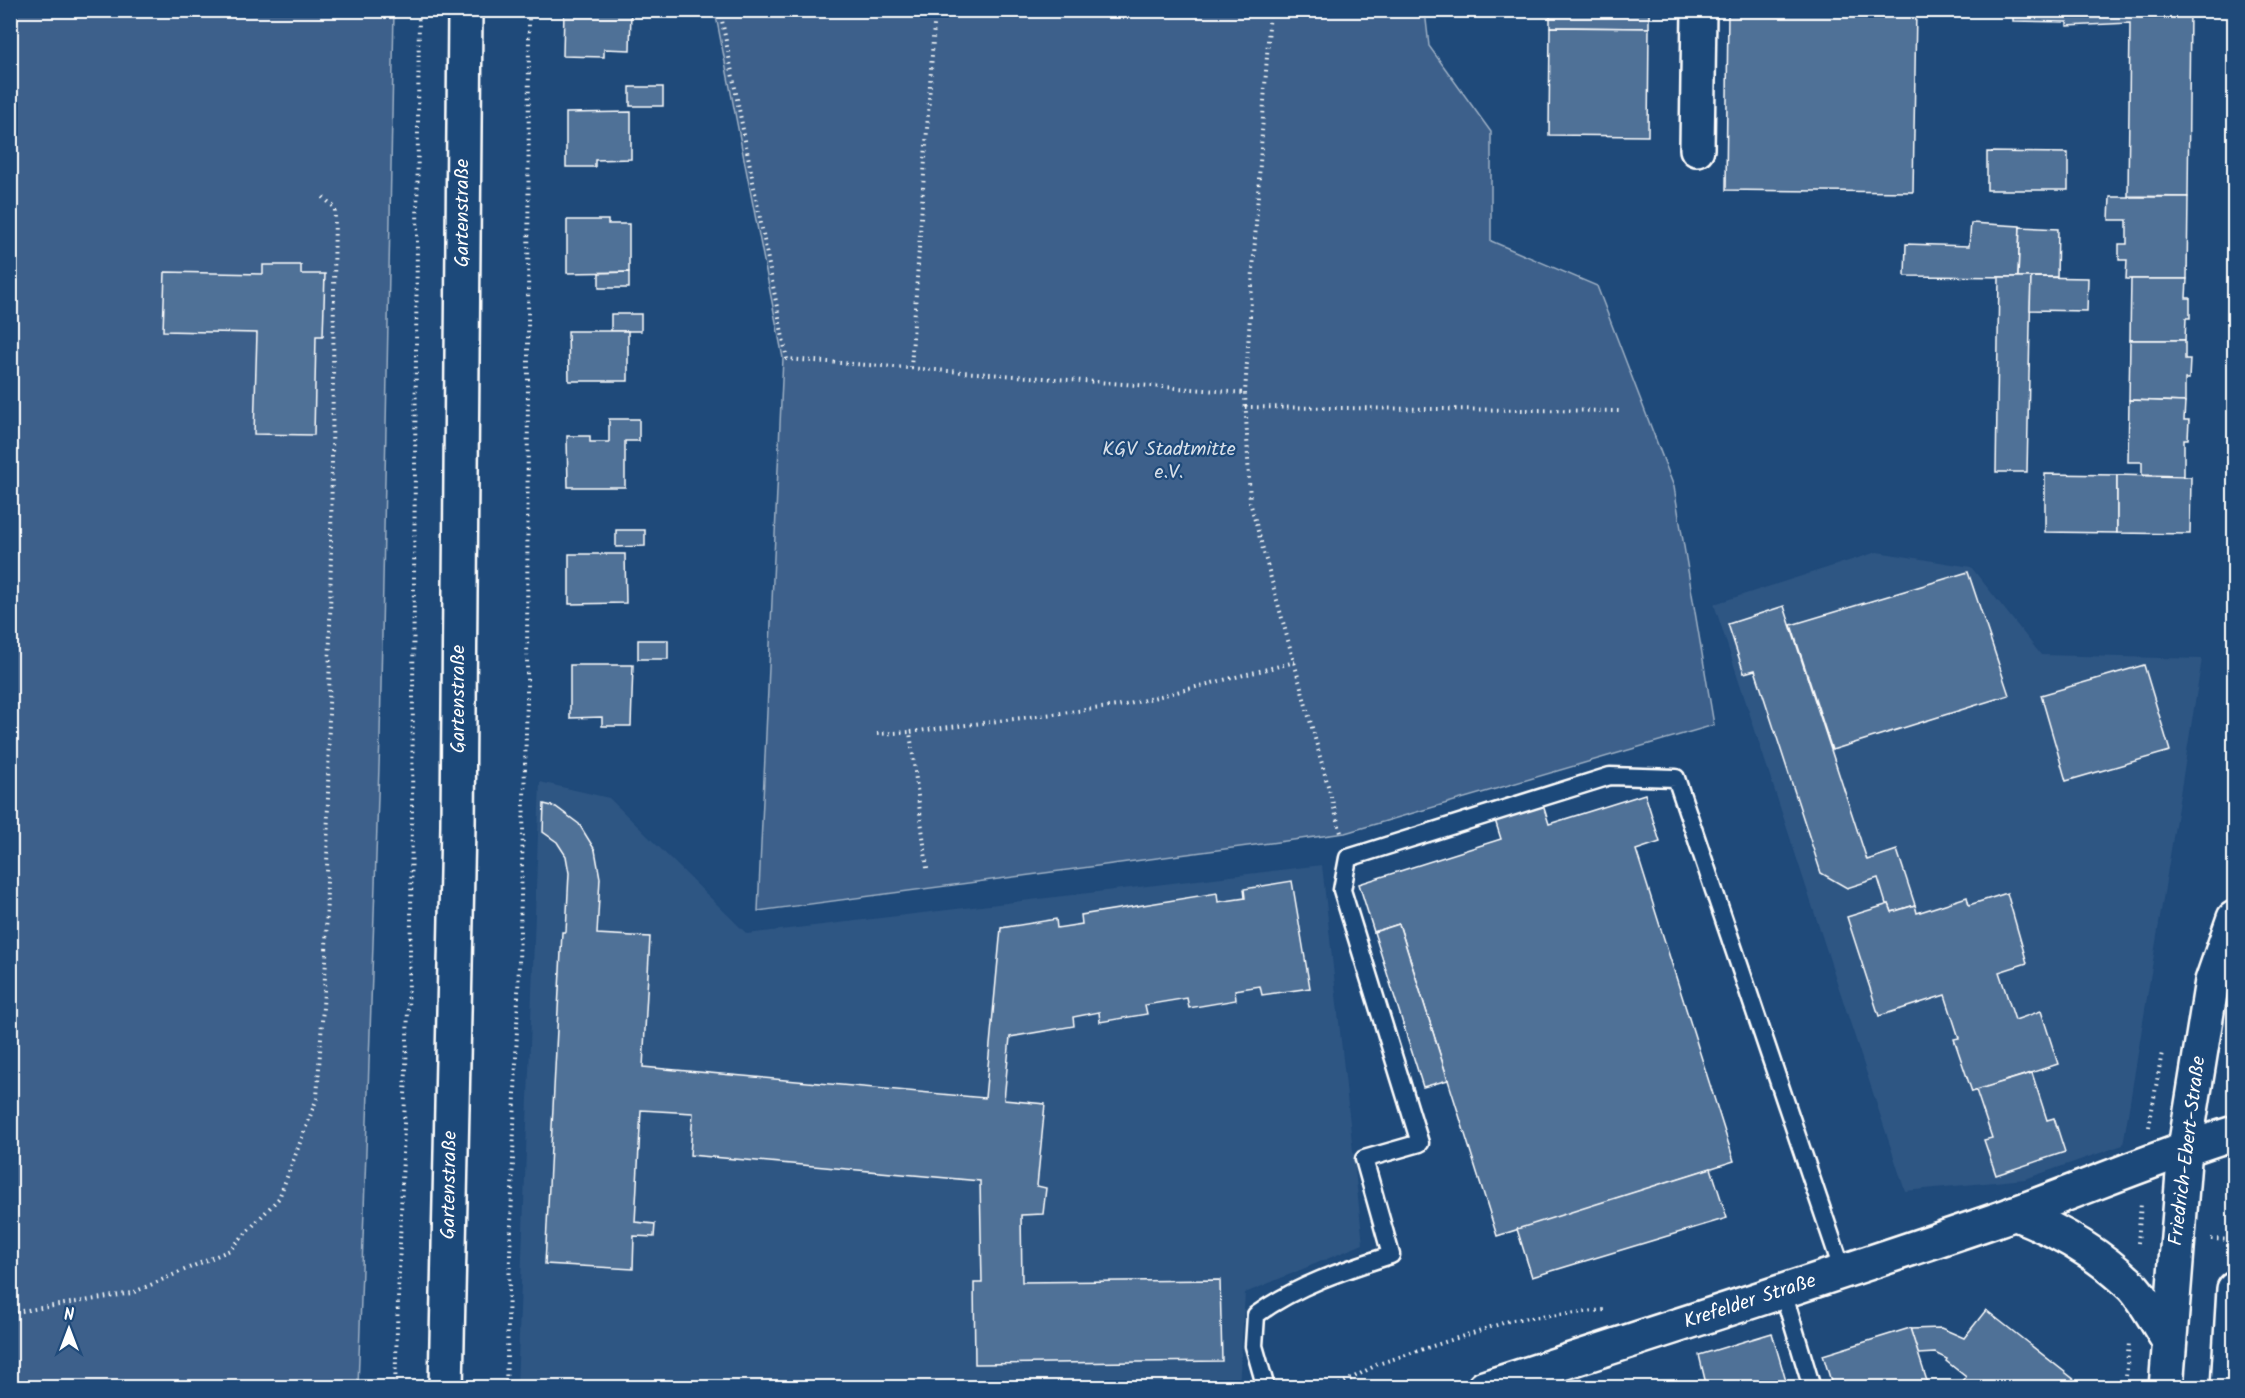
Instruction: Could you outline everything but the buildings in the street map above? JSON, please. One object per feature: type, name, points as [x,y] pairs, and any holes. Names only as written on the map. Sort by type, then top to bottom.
[{"type":"street","name":"Gartenstraße","points":[[446,1388],[458,825],[465,10]]},
{"type":"street","points":[[1697,149],[1699,10]]},
{"type":"street","name":"Friedrich-Ebert-Straße","points":[[2166,1388],[2185,1148],[2212,981],[2235,918]]},
{"type":"street","name":"Krefelder Straße","points":[[1484,1388],[1842,1272],[2014,1213],[2185,1148],[2235,1133]]},
{"type":"street","points":[[2014,1213],[2055,1229],[2091,1253],[2133,1287],[2169,1340]]},
{"type":"street","points":[[2228,1388],[2235,1289]]},
{"type":"lane","points":[[1266,1388],[1254,1346],[1256,1315],[1276,1300],[1330,1275],[1391,1255],[1364,1159],[1420,1143],[1342,890],[1348,858],[1610,776],[1676,777],[1842,1272]]},
{"type":"lane","points":[[1783,1292],[1812,1388]]},
{"type":"path","points":[[395,1388],[411,922],[419,10]]},
{"type":"path","points":[[506,1388],[527,700],[529,10]]},
{"type":"path","points":[[720,10],[787,359],[1245,393]]},
{"type":"path","points":[[911,368],[935,10]]},
{"type":"path","points":[[1270,10],[1245,393],[1250,502],[1348,858]]},
{"type":"path","points":[[10,1313],[132,1293],[230,1250],[279,1198],[317,1098],[326,961],[335,219],[335,208],[323,197]]},
{"type":"path","points":[[1245,407],[1622,411]]},
{"type":"path","points":[[877,734],[910,732],[1125,705],[1295,662]]},
{"type":"path","points":[[910,732],[927,868]]},
{"type":"path","points":[[1334,1388],[1378,1364],[1512,1320],[1612,1307]]},
{"type":"shaded area","points":[[1877,552],[1971,567],[2041,655],[2202,659],[2123,1145],[2025,1179],[1905,1191],[1714,604]]},
{"type":"shaded area","points":[[540,782],[609,798],[747,934],[1322,865],[1363,1244],[1245,1293],[1239,1387],[517,1388]]},
{"type":"green space","points":[[11,11],[394,11],[380,737],[358,1387],[11,1387]]},
{"type":"green space","name":"KGV Stadtmitte e.V.","points":[[715,11],[1425,11],[1429,46],[1491,132],[1491,241],[1597,286],[1674,487],[1714,725],[1345,833],[758,911],[783,358]]}]
